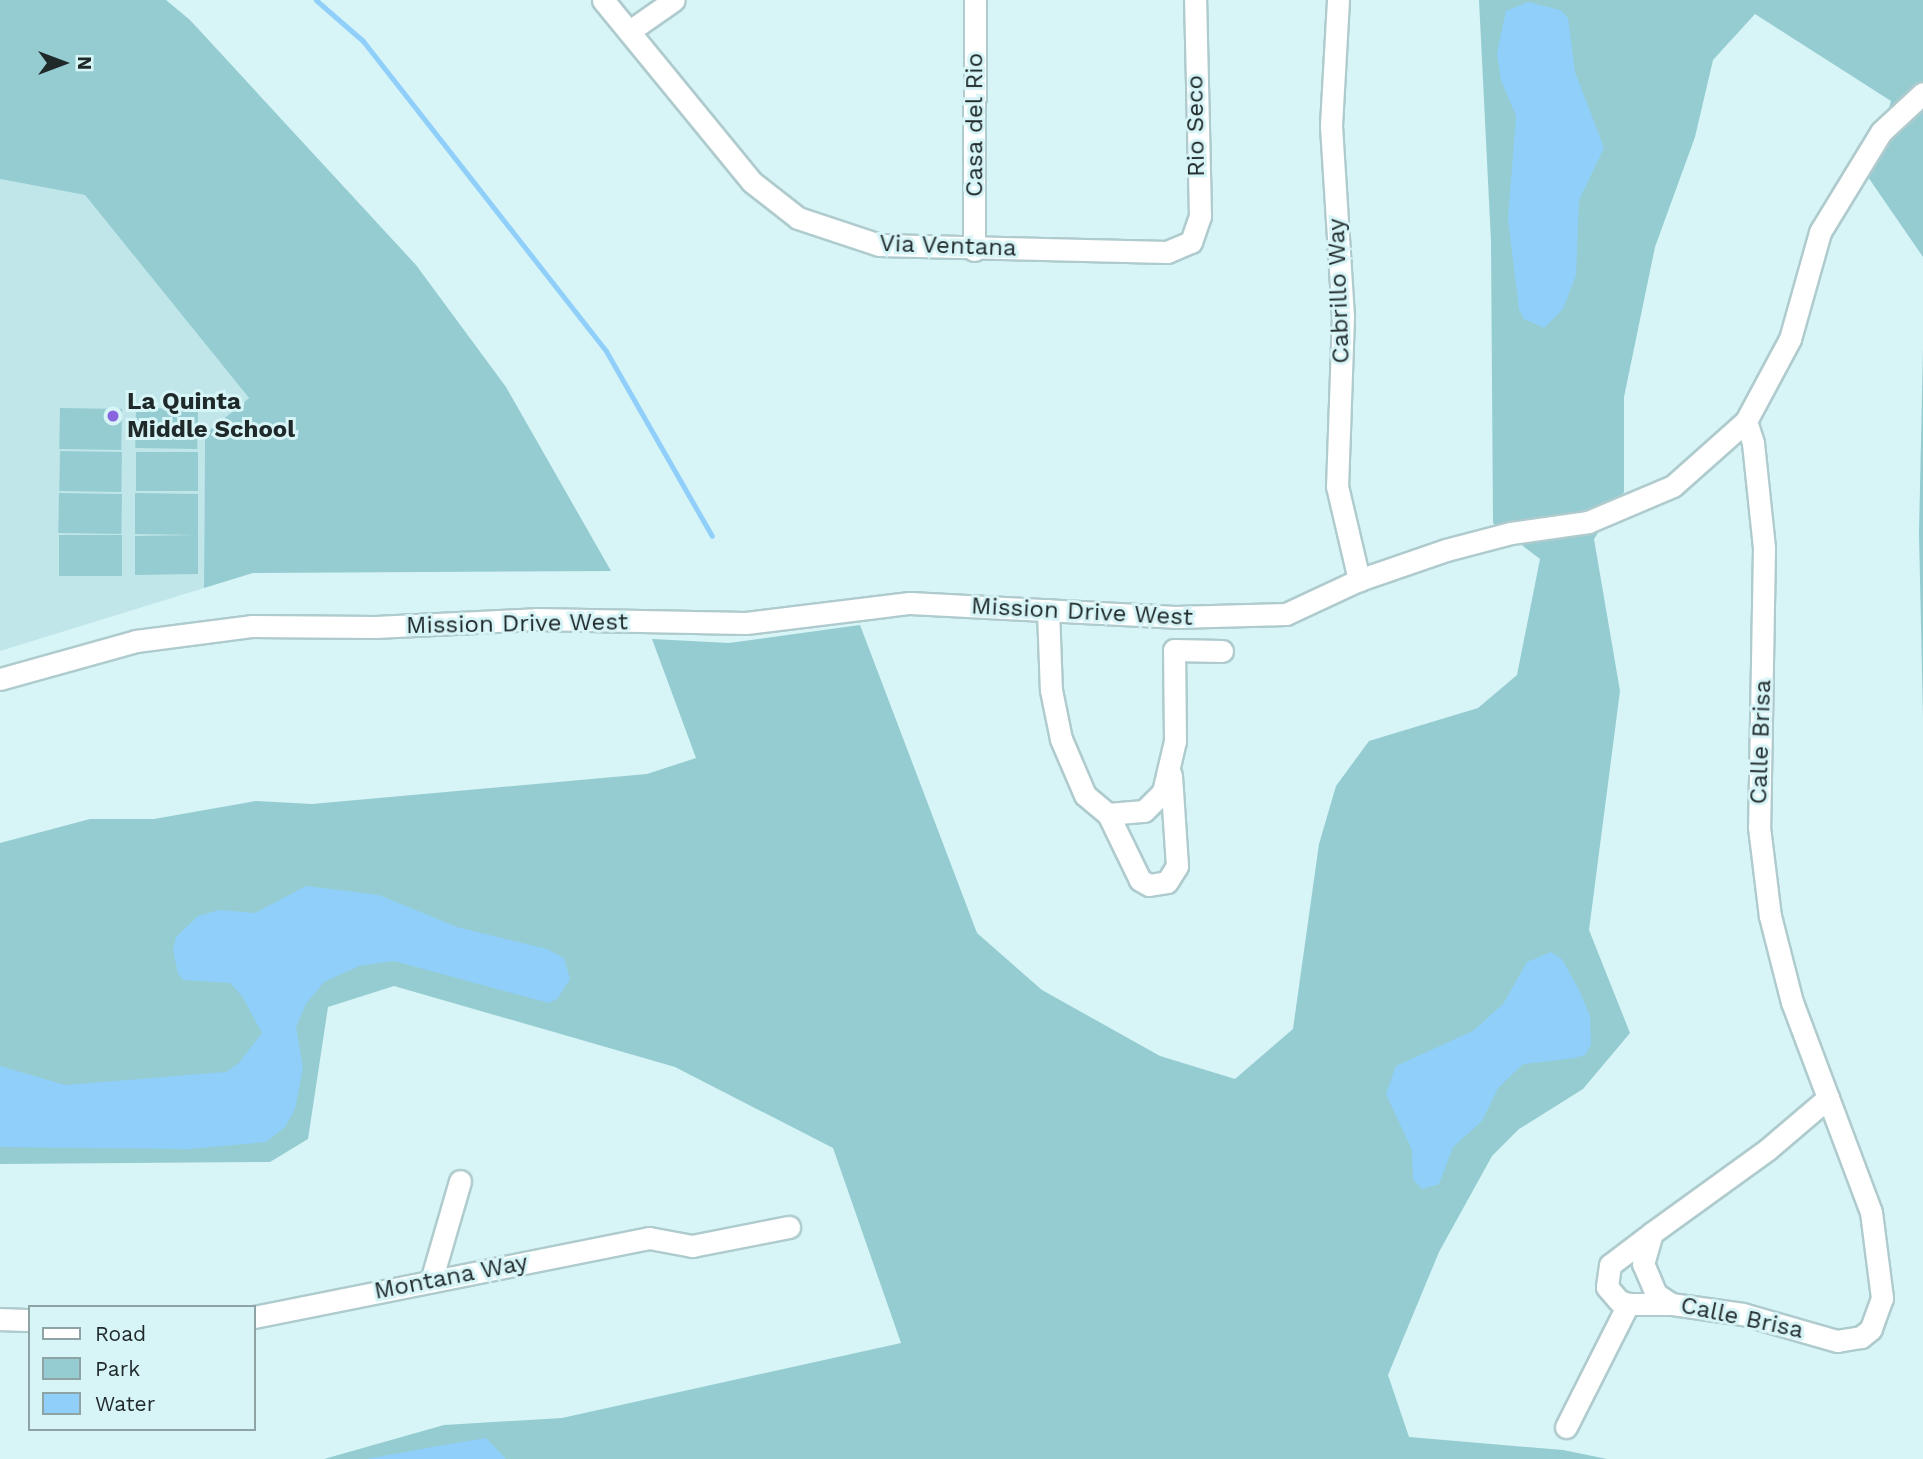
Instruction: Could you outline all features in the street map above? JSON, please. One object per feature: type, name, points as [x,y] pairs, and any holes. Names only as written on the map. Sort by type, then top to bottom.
[{"type":"street","name":"Via Ventana","points":[[603,0],[631,30],[752,183],[790,213],[830,232],[879,246],[974,250],[1125,248],[1167,252],[1184,247]]},
{"type":"street","points":[[631,30],[674,0]]},
{"type":"street","name":"Casa del Rio","points":[[974,250],[975,0]]},
{"type":"street","name":"Rio Seco","points":[[1184,247],[1191,242],[1200,216],[1195,0]]},
{"type":"street","name":"Cabrillo Way","points":[[1338,0],[1331,126],[1342,302],[1338,486],[1359,580]]},
{"type":"street","name":"Mission Drive West","points":[[0,679],[136,641],[251,626],[375,627],[537,618],[746,623],[910,603],[1175,617],[1286,614],[1359,580],[1511,533],[1588,522],[1673,486],[1746,421],[1790,339],[1820,232],[1881,132],[1923,93]]},
{"type":"street","name":"Calle Brisa","points":[[1652,1233],[1643,1264],[1647,1280],[1671,1304],[1743,1314],[1837,1341],[1861,1337],[1871,1329],[1882,1298],[1880,1256],[1858,1172],[1792,1002],[1770,916],[1759,827],[1766,582],[1754,443],[1746,421]]},
{"type":"street","points":[[1048,610],[1051,690],[1062,739],[1085,795],[1108,814],[1140,880],[1149,885],[1167,882],[1177,866],[1171,766],[1175,741],[1174,650],[1222,651]]},
{"type":"street","points":[[1108,814],[1132,815],[1153,805],[1171,766]]},
{"type":"street","points":[[1671,1304],[1628,1304],[1619,1301],[1607,1287],[1610,1265],[1768,1149],[1828,1098]]},
{"type":"street","points":[[430,1281],[460,1181]]},
{"type":"street","name":"Montana Way","points":[[256,1317],[649,1238],[692,1245],[789,1227]]},
{"type":"street","points":[[1566,1427],[1628,1304]]},
{"type":"street","points":[[0,1320],[28,1320]]},
{"type":"shaded area","name":"La Quinta Middle School","points":[[0,179],[85,195],[249,398],[205,434],[204,588],[0,651]]},
{"type":"green space","points":[[0,0],[166,0],[190,20],[416,265],[506,387],[611,571],[253,573],[204,588],[205,434],[249,398],[85,195],[0,179]]},
{"type":"green space","points":[[1479,0],[1923,0],[1923,257],[1868,177],[1891,101],[1755,14],[1713,60],[1695,137],[1655,247],[1624,397],[1624,492],[1594,539],[1620,691],[1589,930],[1630,1033],[1583,1089],[1519,1129],[1492,1156],[1439,1252],[1388,1375],[1409,1437],[1563,1450],[1607,1459],[324,1459],[444,1425],[562,1418],[901,1343],[833,1148],[675,1067],[394,986],[328,1007],[308,1139],[270,1162],[0,1164],[0,843],[90,819],[154,819],[256,801],[312,804],[647,774],[696,758],[652,639],[729,643],[860,625],[977,933],[1042,990],[1160,1056],[1235,1079],[1293,1029],[1319,844],[1336,786],[1369,741],[1478,708],[1517,675],[1540,559],[1493,523],[1491,241]]},
{"type":"green space","points":[[1923,349],[1923,718],[1919,533]]},
{"type":"green space","points":[[60,408],[122,409],[121,450],[59,449]]},
{"type":"green space","points":[[136,408],[198,409],[197,449],[135,448]]},
{"type":"green space","points":[[60,451],[122,452],[121,492],[59,491]]},
{"type":"green space","points":[[136,452],[198,452],[198,491],[136,491]]},
{"type":"green space","points":[[59,493],[122,494],[121,534],[58,533]]},
{"type":"green space","points":[[135,493],[198,494],[198,574],[135,575],[135,536],[197,535],[135,534]]},
{"type":"green space","points":[[59,535],[122,535],[122,576],[59,576]]},
{"type":"water","points":[[1528,2],[1560,10],[1568,18],[1575,72],[1604,148],[1579,200],[1576,275],[1563,309],[1544,328],[1524,319],[1519,309],[1508,219],[1516,116],[1501,80],[1497,53],[1506,11]]},
{"type":"water","points":[[306,886],[379,895],[457,927],[547,949],[564,958],[570,979],[557,999],[549,1003],[394,961],[359,966],[324,982],[306,1004],[296,1027],[303,1068],[295,1109],[285,1127],[266,1142],[189,1149],[0,1147],[0,1066],[65,1085],[226,1072],[239,1063],[262,1033],[242,996],[230,983],[184,980],[178,974],[173,949],[176,937],[198,916],[220,910],[255,913]]},
{"type":"water","points":[[1551,952],[1562,959],[1580,992],[1590,1016],[1591,1045],[1585,1055],[1575,1058],[1523,1064],[1498,1088],[1482,1121],[1453,1147],[1439,1184],[1422,1189],[1413,1179],[1412,1150],[1386,1094],[1396,1066],[1473,1031],[1503,1004],[1527,962]]},
{"type":"water","points":[[486,1438],[506,1459],[367,1459],[438,1446]]},
{"type":"waterway","points":[[316,0],[363,41],[606,351],[712,536]]},
{"type":"place","name":"La Quinta Middle School","points":[[113,416]]}]
